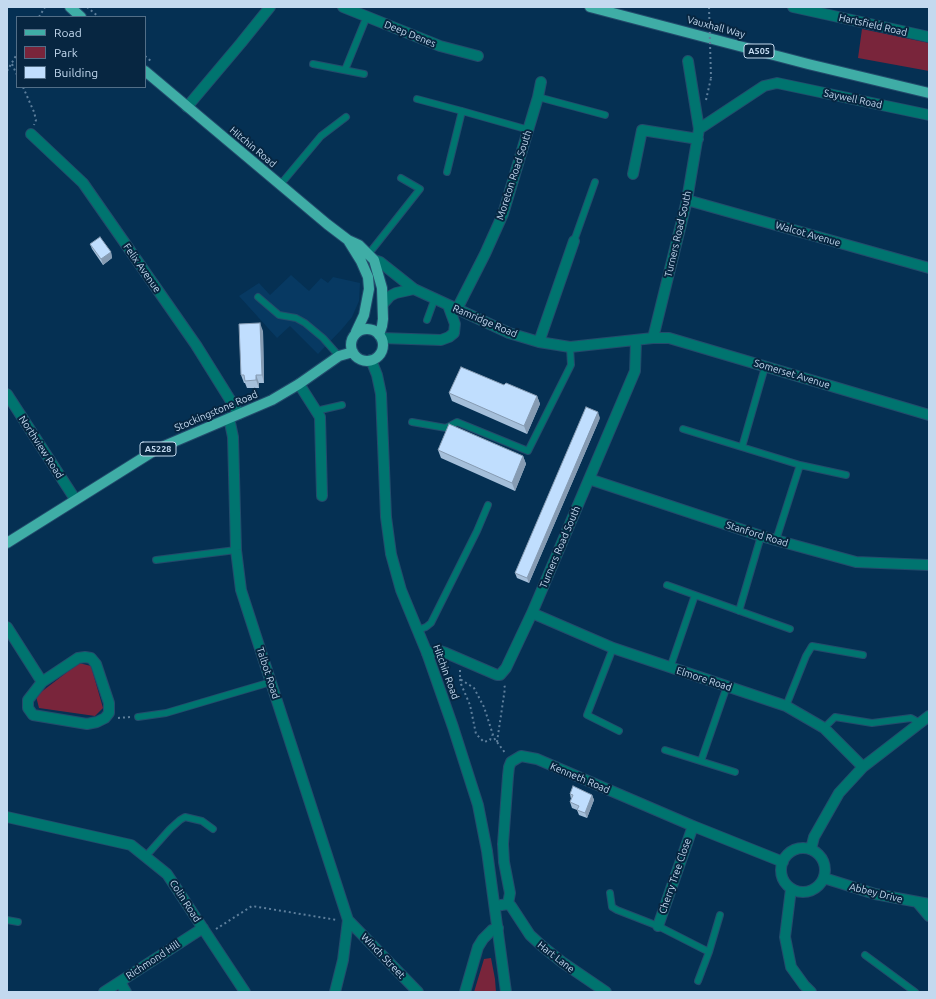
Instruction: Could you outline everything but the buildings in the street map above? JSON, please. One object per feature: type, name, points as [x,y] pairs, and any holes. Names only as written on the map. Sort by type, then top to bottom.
[{"type":"main road","points":[[70,7],[80,16]]},
{"type":"main road","name":"Vauxhall Way","points":[[590,7],[808,64],[929,93]]},
{"type":"main road","name":"Hitchin Road","points":[[146,72],[280,185],[348,240],[359,245],[368,259],[369,288],[364,315],[356,332]]},
{"type":"main road","points":[[368,259],[382,288],[383,304],[380,336],[382,343],[381,351],[378,356],[371,360],[359,359],[353,352],[351,345],[356,332],[363,329],[368,329],[374,331],[380,336]]},
{"type":"main road","name":"Stockingstone Road","points":[[7,543],[157,449],[272,400],[299,384],[339,356],[353,352]]},
{"type":"street","points":[[187,107],[242,43],[270,7]]},
{"type":"street","name":"Deep Denes","points":[[343,7],[440,46],[478,56]]},
{"type":"street","name":"Hartsfield Road","points":[[793,7],[929,38]]},
{"type":"street","name":"Turners Road South","points":[[653,338],[687,200],[698,134],[688,61]]},
{"type":"street","name":"Moreton Road South","points":[[453,307],[485,254],[503,214],[529,130],[541,82]]},
{"type":"street","name":"Saywell Road","points":[[698,134],[764,86],[777,83],[929,115]]},
{"type":"street","points":[[632,174],[642,130],[698,134]]},
{"type":"street","name":"Felix Avenue","points":[[31,134],[83,183],[196,345],[239,414]]},
{"type":"street","name":"Walcot Avenue","points":[[687,200],[929,268]]},
{"type":"street","points":[[539,342],[574,241]]},
{"type":"street","name":"Ramridge Road","points":[[368,259],[380,262],[414,288],[453,307],[510,333],[539,342],[570,347],[653,338]]},
{"type":"street","points":[[383,304],[390,296],[414,288]]},
{"type":"street","points":[[380,336],[441,340],[454,333],[455,324],[453,307]]},
{"type":"street","name":"Somerset Avenue","points":[[653,338],[669,338],[929,415]]},
{"type":"street","name":"Turners Road South","points":[[500,675],[506,668],[532,613],[635,371],[636,341]]},
{"type":"street","name":"Hitchin Road","points":[[371,360],[377,375],[380,394],[388,543],[401,590],[427,654],[478,805],[487,851],[506,992]]},
{"type":"street","points":[[299,384],[320,417],[322,496]]},
{"type":"street","name":"Northview Road","points":[[7,394],[75,499]]},
{"type":"street","name":"Talbot Road","points":[[229,418],[233,437],[236,550],[241,590],[348,920]]},
{"type":"street","name":"Stanford Road","points":[[589,479],[762,536],[856,562],[929,565]]},
{"type":"street","name":"Elmore Road","points":[[532,613],[613,648],[786,706],[824,728],[863,767]]},
{"type":"street","points":[[7,627],[42,682]]},
{"type":"street","points":[[427,654],[440,651],[492,674],[500,675]]},
{"type":"street","points":[[78,658],[91,658],[96,664],[109,703],[109,713],[105,718],[88,724],[33,715],[28,708],[28,700],[42,682],[78,658]]},
{"type":"street","points":[[812,850],[814,837],[839,794],[863,767],[929,716]]},
{"type":"street","name":"Kenneth Road","points":[[511,762],[521,756],[537,759],[692,826],[783,862]]},
{"type":"street","points":[[495,906],[508,904],[510,893],[504,862],[503,844],[508,776],[511,762]]},
{"type":"street","name":"Colin Road","points":[[7,817],[131,844],[168,874],[245,992]]},
{"type":"street","name":"Cherry Tree Close","points":[[658,926],[692,826]]},
{"type":"street","points":[[805,848],[812,850],[822,858],[825,865],[824,878],[820,884],[810,891],[797,891],[791,889],[781,874],[783,862],[786,856],[798,849],[805,848]]},
{"type":"street","name":"Abbey Drive","points":[[824,878],[875,894],[929,904]]},
{"type":"street","points":[[791,889],[785,937],[791,967],[811,992]]},
{"type":"street","points":[[918,903],[929,916]]},
{"type":"street","name":"Hart Lane","points":[[508,904],[514,909],[530,935],[542,946],[566,965],[606,992]]},
{"type":"street","points":[[335,992],[343,960],[348,920]]},
{"type":"street","name":"Winch Street","points":[[348,920],[418,992]]},
{"type":"street","points":[[465,992],[478,947],[483,939],[492,930],[498,928]]},
{"type":"street","name":"Richmond Hill","points":[[104,992],[205,931]]},
{"type":"street","points":[[120,982],[126,992]]},
{"type":"lane","points":[[345,70],[367,16]]},
{"type":"lane","points":[[313,64],[364,74]]},
{"type":"lane","points":[[538,97],[605,115]]},
{"type":"lane","points":[[417,98],[529,130]]},
{"type":"lane","points":[[447,172],[462,111]]},
{"type":"lane","points":[[280,185],[321,136],[346,117]]},
{"type":"lane","points":[[368,259],[420,188],[401,178]]},
{"type":"lane","points":[[574,241],[595,182]]},
{"type":"lane","points":[[258,296],[279,315],[296,318],[306,324],[323,338],[339,356]]},
{"type":"lane","points":[[427,320],[435,298]]},
{"type":"lane","points":[[412,422],[446,428],[457,422],[528,451],[571,365],[570,347]]},
{"type":"lane","points":[[742,447],[765,366]]},
{"type":"lane","points":[[316,411],[342,405]]},
{"type":"lane","points":[[683,429],[800,465],[846,475]]},
{"type":"lane","points":[[776,540],[800,465]]},
{"type":"lane","points":[[418,630],[431,623],[477,531],[488,505]]},
{"type":"lane","points":[[740,611],[762,536]]},
{"type":"lane","points":[[156,560],[236,550]]},
{"type":"lane","points":[[667,585],[790,629]]},
{"type":"lane","points":[[670,668],[695,595]]},
{"type":"lane","points":[[786,706],[806,656],[812,646],[863,655]]},
{"type":"lane","points":[[613,648],[588,715],[619,731]]},
{"type":"lane","points":[[138,717],[166,714],[271,682]]},
{"type":"lane","points":[[701,761],[727,686]]},
{"type":"lane","points":[[824,728],[835,717],[872,723],[911,718],[920,723]]},
{"type":"lane","points":[[665,750],[735,772]]},
{"type":"lane","points":[[146,856],[170,829],[185,817],[202,821],[213,829]]},
{"type":"lane","points":[[610,893],[612,907],[616,910],[658,926],[708,952]]},
{"type":"lane","points":[[698,981],[720,915]]},
{"type":"lane","points":[[7,920],[18,922]]},
{"type":"lane","points":[[865,955],[915,992]]},
{"type":"path","points":[[40,16],[45,7]]},
{"type":"path","points":[[87,7],[98,16]]},
{"type":"path","points":[[709,7],[710,78]]},
{"type":"path","points":[[7,71],[16,56]]},
{"type":"path","points":[[12,64],[16,73]]},
{"type":"path","points":[[22,88],[34,112],[36,120],[31,134]]},
{"type":"path","points":[[460,659],[460,684],[470,705],[476,734],[484,742],[490,740],[492,735]]},
{"type":"path","points":[[497,742],[505,688],[500,675]]},
{"type":"path","points":[[460,679],[474,688],[484,707],[492,735],[511,762]]},
{"type":"path","points":[[105,718],[138,717]]},
{"type":"path","points":[[205,931],[252,906],[337,920],[348,920]]},
{"type":"shaded area","points":[[291,275],[309,291],[321,278],[328,283],[333,277],[360,283],[359,301],[352,317],[318,354],[290,326],[277,338],[239,296],[259,283],[270,295]]},
{"type":"green space","points":[[862,29],[929,43],[929,71],[858,58]]},
{"type":"green space","points":[[79,663],[91,666],[103,708],[95,716],[39,708],[36,696]]},
{"type":"green space","points":[[491,958],[496,992],[474,992],[484,959]]}]
